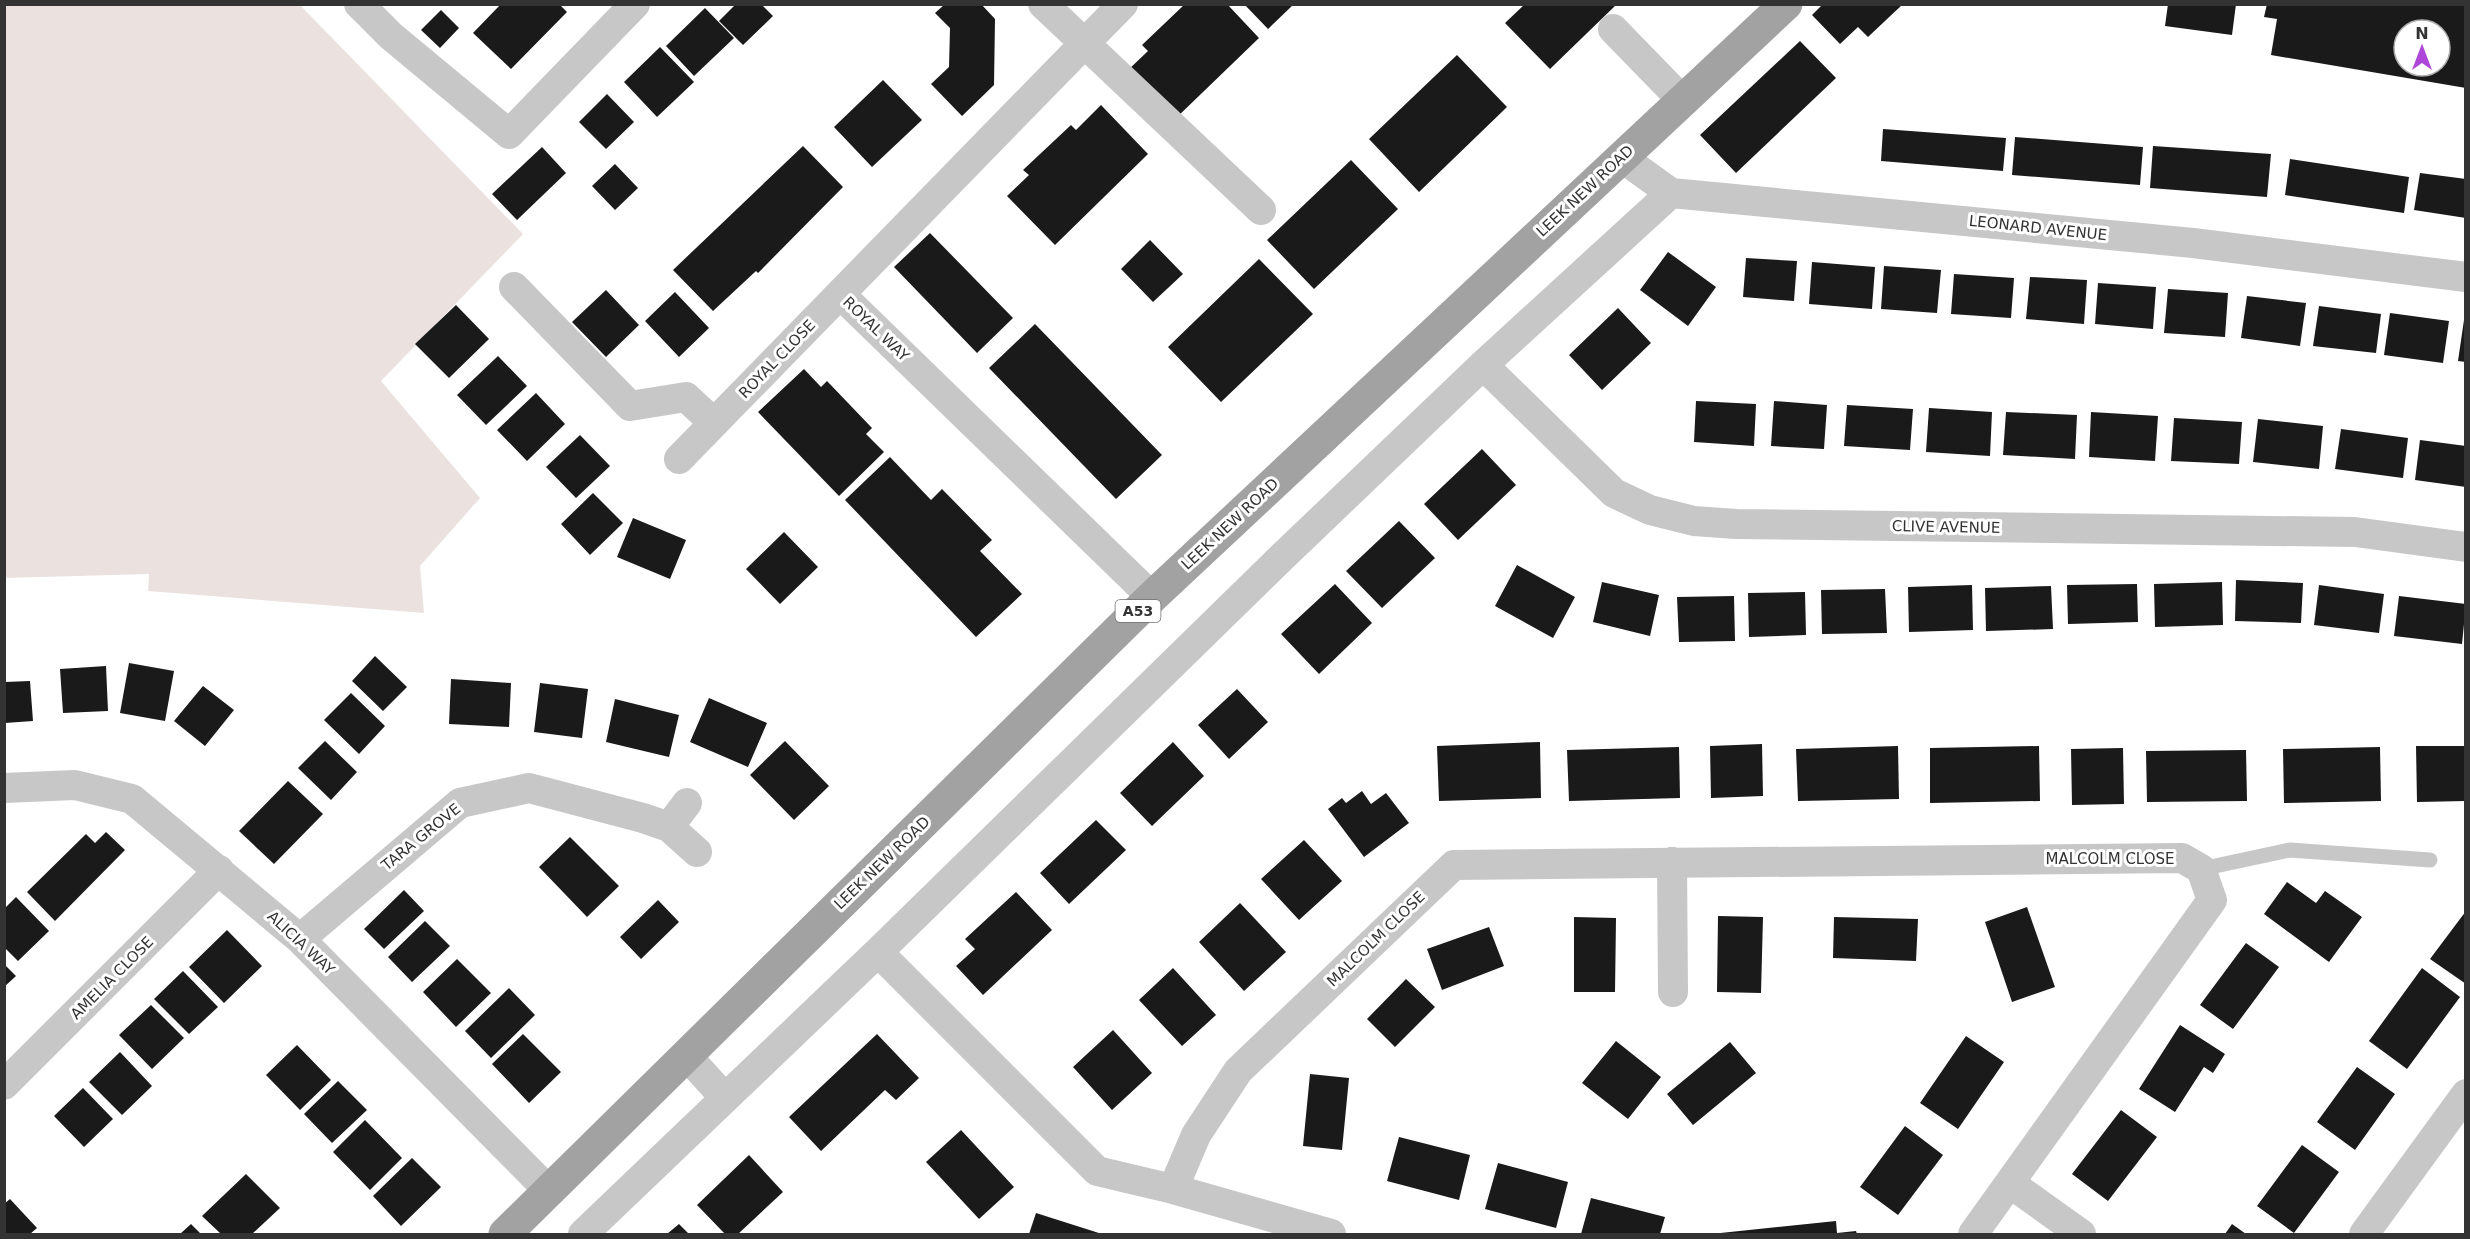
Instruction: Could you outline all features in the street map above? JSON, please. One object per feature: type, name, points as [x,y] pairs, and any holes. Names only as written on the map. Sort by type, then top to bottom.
[{"type":"highway","name":"LEEK NEW ROAD","points":[[505,1234],[1152,597],[1786,4]]},
{"type":"street","points":[[359,4],[391,36],[509,134],[635,4]]},
{"type":"street","points":[[1043,4],[1261,210]]},
{"type":"street","name":"ROYAL WAY","points":[[1123,4],[840,294],[1152,597]]},
{"type":"street","points":[[1613,29],[1683,101]]},
{"type":"street","points":[[583,1234],[878,952],[1483,365],[1671,193],[1621,157]]},
{"type":"street","name":"LEONARD AVENUE","points":[[1671,193],[2193,243],[2466,276]]},
{"type":"street","points":[[514,287],[630,406],[686,397],[714,423]]},
{"type":"street","name":"ROYAL CLOSE","points":[[679,459],[840,294]]},
{"type":"street","name":"CLIVE AVENUE","points":[[1483,365],[1614,493],[1650,510],[1694,521],[1736,524],[2355,532],[2466,547]]},
{"type":"street","name":"ALICIA WAY","points":[[4,788],[75,785],[132,799],[300,939],[549,1191]]},
{"type":"street","name":"TARA GROVE","points":[[300,939],[460,803],[529,788],[669,827],[697,852]]},
{"type":"street","points":[[669,827],[687,803]]},
{"type":"street","name":"MALCOLM CLOSE","points":[[1173,1189],[1196,1135],[1238,1071],[1454,865],[2181,858],[2201,868]]},
{"type":"street","points":[[1672,862],[1673,992]]},
{"type":"street","points":[[1973,1234],[2011,1184],[2212,900],[2201,868]]},
{"type":"street","name":"AMELIA CLOSE","points":[[4,1085],[219,870]]},
{"type":"street","points":[[878,952],[1097,1171],[1173,1189],[1331,1234]]},
{"type":"street","points":[[686,1055],[725,1098]]},
{"type":"street","points":[[2364,1234],[2466,1094]]},
{"type":"street","points":[[2011,1184],[2081,1234]]},
{"type":"lane","points":[[2201,868],[2290,850],[2430,860]]},
{"type":"shaded area","points":[[4,5],[300,5],[523,234],[381,381],[480,498],[420,566],[424,613],[148,591],[149,574],[5,578]]},
{"type":"building","points":[[501,4],[559,4],[567,12],[511,69],[473,33]]},
{"type":"building","points":[[736,4],[761,4],[773,16],[743,45],[719,21]]},
{"type":"building","points":[[1185,4],[1227,4],[1259,38],[1174,120],[1127,71],[1148,51],[1142,45]]},
{"type":"building","points":[[1244,4],[1294,4],[1268,29]]},
{"type":"building","points":[[1525,4],[1617,4],[1550,69],[1505,23]]},
{"type":"building","points":[[1823,4],[1903,4],[1868,37],[1858,27],[1840,44],[1812,15]]},
{"type":"building","points":[[2168,4],[2236,4],[2232,35],[2165,26]]},
{"type":"building","points":[[2267,4],[2466,5],[2466,88],[2407,78],[2452,78],[2452,18],[2392,18],[2392,75],[2271,55],[2277,19],[2264,17]]},
{"type":"building","points":[[944,5],[982,5],[995,19],[994,85],[962,116],[931,84],[949,67],[950,28],[935,13]]},
{"type":"building","points":[[705,8],[734,38],[694,76],[666,46]]},
{"type":"building","points":[[441,10],[459,28],[440,48],[421,30]]},
{"type":"building","points":[[1800,41],[1836,78],[1736,173],[1700,135]]},
{"type":"building","points":[[660,47],[694,82],[657,117],[624,82]]},
{"type":"building","points":[[1457,55],[1507,107],[1419,192],[1369,139]]},
{"type":"building","points":[[883,80],[922,120],[872,167],[834,127]]},
{"type":"building","points":[[607,94],[634,122],[606,149],[579,122]]},
{"type":"building","points":[[1101,105],[1148,154],[1055,245],[1007,196],[1029,175],[1023,170],[1071,125],[1076,130]]},
{"type":"building","points":[[1883,129],[2006,138],[2003,171],[1881,161]]},
{"type":"building","points":[[2015,137],[2143,147],[2140,185],[2012,175]]},
{"type":"building","points":[[803,146],[843,187],[758,273],[756,271],[713,311],[673,270]]},
{"type":"building","points":[[2153,146],[2271,154],[2267,197],[2150,188]]},
{"type":"building","points":[[542,147],[566,173],[517,220],[492,194]]},
{"type":"building","points":[[2290,159],[2409,177],[2404,213],[2285,195]]},
{"type":"building","points":[[1351,160],[1398,209],[1314,289],[1267,240]]},
{"type":"building","points":[[615,164],[638,188],[615,210],[592,186]]},
{"type":"building","points":[[2420,173],[2466,179],[2466,218],[2414,210]]},
{"type":"building","points":[[930,233],[1013,318],[977,353],[894,267]]},
{"type":"building","points":[[1150,240],[1183,274],[1153,302],[1121,269]]},
{"type":"building","points":[[1668,252],[1716,287],[1688,326],[1640,290]]},
{"type":"building","points":[[1746,258],[1797,261],[1794,301],[1743,297]]},
{"type":"building","points":[[1259,259],[1313,314],[1221,402],[1168,347]]},
{"type":"building","points":[[1812,262],[1875,267],[1872,309],[1809,304]]},
{"type":"building","points":[[1884,266],[1941,270],[1937,313],[1881,309]]},
{"type":"building","points":[[1954,274],[2014,278],[2011,318],[1951,314]]},
{"type":"building","points":[[2030,277],[2087,280],[2084,324],[2026,319]]},
{"type":"building","points":[[2098,283],[2156,287],[2153,329],[2095,324]]},
{"type":"building","points":[[2168,289],[2228,293],[2225,337],[2164,333]]},
{"type":"building","points":[[606,290],[639,325],[606,357],[572,322]]},
{"type":"building","points":[[675,292],[709,328],[679,357],[645,321]]},
{"type":"building","points":[[2247,296],[2306,303],[2300,346],[2241,338]]},
{"type":"building","points":[[456,305],[489,339],[449,378],[415,344]]},
{"type":"building","points":[[2319,306],[2381,314],[2376,353],[2313,346]]},
{"type":"building","points":[[1618,308],[1651,343],[1602,390],[1569,355]]},
{"type":"building","points":[[2390,313],[2449,321],[2443,363],[2384,355]]},
{"type":"building","points":[[2464,320],[2466,320],[2466,362],[2458,361]]},
{"type":"building","points":[[1035,324],[1162,455],[1116,499],[989,368]]},
{"type":"building","points":[[498,356],[527,386],[486,425],[457,395]]},
{"type":"building","points":[[804,369],[821,387],[827,381],[872,428],[866,434],[884,452],[839,496],[758,412]]},
{"type":"building","points":[[536,393],[565,424],[527,461],[497,430]]},
{"type":"building","points":[[1696,401],[1756,404],[1754,446],[1694,442]]},
{"type":"building","points":[[1774,401],[1827,405],[1824,449],[1771,446]]},
{"type":"building","points":[[1847,405],[1913,409],[1910,450],[1844,446]]},
{"type":"building","points":[[1929,408],[1992,412],[1990,456],[1926,452]]},
{"type":"building","points":[[2006,412],[2077,415],[2075,459],[2003,455]]},
{"type":"building","points":[[2091,412],[2158,416],[2155,461],[2089,457]]},
{"type":"building","points":[[2174,418],[2242,422],[2239,464],[2171,461]]},
{"type":"building","points":[[2258,419],[2323,426],[2319,469],[2253,462]]},
{"type":"building","points":[[2341,429],[2408,438],[2403,478],[2335,469]]},
{"type":"building","points":[[580,435],[610,466],[576,498],[546,467]]},
{"type":"building","points":[[2420,440],[2466,446],[2466,487],[2415,480]]},
{"type":"building","points":[[1482,449],[1516,485],[1458,540],[1424,504]]},
{"type":"building","points":[[890,457],[931,500],[942,489],[992,540],[980,551],[1022,594],[976,637],[845,500]]},
{"type":"building","points":[[593,493],[623,523],[590,555],[561,524]]},
{"type":"building","points":[[633,518],[686,540],[670,579],[617,557]]},
{"type":"building","points":[[1399,521],[1435,558],[1382,608],[1346,571]]},
{"type":"building","points":[[784,532],[818,567],[780,604],[746,569]]},
{"type":"building","points":[[1517,565],[1575,597],[1553,638],[1495,606]]},
{"type":"building","points":[[2236,580],[2303,583],[2301,623],[2235,621]]},
{"type":"building","points":[[1602,582],[1659,595],[1650,636],[1593,622]]},
{"type":"building","points":[[2222,582],[2223,625],[2155,627],[2154,584]]},
{"type":"building","points":[[1335,584],[1372,623],[1319,674],[1281,634]]},
{"type":"building","points":[[2137,584],[2138,622],[2068,624],[2067,585]]},
{"type":"building","points":[[1972,585],[1973,630],[1909,632],[1908,587]]},
{"type":"building","points":[[2319,585],[2384,594],[2379,633],[2314,625]]},
{"type":"building","points":[[2051,586],[2053,629],[1986,631],[1985,588]]},
{"type":"building","points":[[1885,589],[1887,633],[1822,634],[1821,590]]},
{"type":"building","points":[[1805,592],[1806,635],[1749,637],[1748,593]]},
{"type":"building","points":[[1734,596],[1735,641],[1679,642],[1677,597]]},
{"type":"building","points":[[2399,596],[2466,604],[2462,644],[2394,636]]},
{"type":"building","points":[[375,656],[407,687],[383,711],[352,681]]},
{"type":"building","points":[[129,663],[174,671],[165,721],[120,713]]},
{"type":"building","points":[[106,666],[108,711],[63,713],[60,669]]},
{"type":"building","points":[[451,679],[511,683],[509,727],[449,724]]},
{"type":"building","points":[[30,681],[33,721],[5,723],[5,682]]},
{"type":"building","points":[[540,683],[588,689],[582,738],[534,732]]},
{"type":"building","points":[[203,686],[234,710],[205,746],[174,721]]},
{"type":"building","points":[[1237,689],[1268,722],[1229,759],[1198,725]]},
{"type":"building","points":[[351,693],[385,726],[359,754],[324,720]]},
{"type":"building","points":[[709,698],[767,723],[748,767],[690,742]]},
{"type":"building","points":[[615,699],[679,715],[669,757],[606,742]]},
{"type":"building","points":[[325,741],[357,772],[331,800],[298,768]]},
{"type":"building","points":[[785,741],[829,786],[794,820],[750,775]]},
{"type":"building","points":[[1173,742],[1204,776],[1152,826],[1120,793]]},
{"type":"building","points":[[1540,742],[1541,798],[1439,801],[1437,746]]},
{"type":"building","points":[[1762,744],[1763,796],[1711,798],[1710,746]]},
{"type":"building","points":[[1898,746],[1899,799],[1798,801],[1796,749]]},
{"type":"building","points":[[2039,746],[2040,801],[1930,803],[1930,748]]},
{"type":"building","points":[[2416,746],[2466,746],[2466,801],[2417,802]]},
{"type":"building","points":[[1679,747],[1680,798],[1569,801],[1567,750]]},
{"type":"building","points":[[2380,747],[2381,801],[2284,803],[2283,749]]},
{"type":"building","points":[[2123,748],[2124,804],[2072,805],[2071,749]]},
{"type":"building","points":[[2246,750],[2247,801],[2147,802],[2146,751]]},
{"type":"building","points":[[288,781],[323,814],[274,864],[239,831]]},
{"type":"building","points":[[1362,791],[1371,804],[1386,793],[1409,823],[1364,857],[1328,809],[1342,798],[1346,803]]},
{"type":"building","points":[[1096,820],[1126,850],[1069,904],[1040,873]]},
{"type":"building","points":[[106,832],[125,850],[55,921],[27,892],[86,834],[95,843]]},
{"type":"building","points":[[570,837],[619,886],[587,917],[539,867]]},
{"type":"building","points":[[1304,840],[1342,881],[1299,920],[1261,879]]},
{"type":"building","points":[[2287,882],[2316,903],[2325,891],[2362,917],[2329,962],[2264,914]]},
{"type":"building","points":[[404,890],[424,911],[384,949],[364,929]]},
{"type":"building","points":[[1016,892],[1052,930],[983,995],[956,966],[975,949],[965,939]]},
{"type":"building","points":[[16,897],[49,931],[18,961],[4,947],[4,909]]},
{"type":"building","points":[[658,900],[679,922],[641,959],[620,937]]},
{"type":"building","points":[[1240,903],[1286,952],[1244,991],[1199,942]]},
{"type":"building","points":[[2027,907],[2055,987],[2012,1002],[1985,922]]},
{"type":"building","points":[[2466,911],[2466,984],[2430,959]]},
{"type":"building","points":[[1718,916],[1763,917],[1761,993],[1717,992]]},
{"type":"building","points":[[1574,917],[1616,918],[1615,992],[1574,992]]},
{"type":"building","points":[[1834,917],[1918,919],[1916,961],[1833,958]]},
{"type":"building","points":[[425,921],[450,946],[412,982],[388,957]]},
{"type":"building","points":[[1489,927],[1504,966],[1442,990],[1427,949]]},
{"type":"building","points":[[227,930],[262,966],[224,1003],[189,967]]},
{"type":"building","points":[[2246,943],[2279,967],[2233,1029],[2200,1005]]},
{"type":"building","points":[[457,959],[491,993],[456,1027],[423,992]]},
{"type":"building","points":[[4,964],[16,976],[4,987]]},
{"type":"building","points":[[1173,968],[1216,1015],[1182,1046],[1139,1000]]},
{"type":"building","points":[[2422,968],[2460,997],[2407,1069],[2369,1041]]},
{"type":"building","points":[[183,971],[218,1007],[189,1034],[154,999]]},
{"type":"building","points":[[1406,979],[1435,1007],[1395,1047],[1367,1019]]},
{"type":"building","points":[[509,988],[535,1015],[491,1058],[465,1031]]},
{"type":"building","points":[[151,1005],[184,1038],[152,1069],[119,1035]]},
{"type":"building","points":[[2180,1025],[2225,1054],[2213,1073],[2204,1067],[2175,1112],[2139,1089]]},
{"type":"building","points":[[1113,1030],[1152,1073],[1112,1110],[1073,1067]]},
{"type":"building","points":[[523,1034],[561,1072],[529,1103],[492,1064]]},
{"type":"building","points":[[877,1034],[919,1078],[896,1100],[885,1090],[821,1151],[789,1117]]},
{"type":"building","points":[[1966,1036],[2004,1062],[1958,1129],[1920,1103]]},
{"type":"building","points":[[1616,1041],[1661,1077],[1628,1119],[1582,1083]]},
{"type":"building","points":[[1730,1042],[1756,1073],[1693,1125],[1667,1094]]},
{"type":"building","points":[[297,1045],[331,1080],[300,1110],[266,1075]]},
{"type":"building","points":[[120,1052],[152,1086],[122,1115],[89,1082]]},
{"type":"building","points":[[2357,1067],[2395,1094],[2355,1150],[2317,1122]]},
{"type":"building","points":[[1310,1074],[1349,1078],[1342,1150],[1303,1146]]},
{"type":"building","points":[[338,1081],[367,1110],[332,1143],[304,1114]]},
{"type":"building","points":[[83,1088],[113,1119],[84,1147],[54,1116]]},
{"type":"building","points":[[2121,1110],[2157,1137],[2108,1201],[2072,1174]]},
{"type":"building","points":[[365,1120],[402,1158],[370,1190],[333,1152]]},
{"type":"building","points":[[1905,1126],[1943,1155],[1898,1215],[1860,1187]]},
{"type":"building","points":[[961,1130],[1014,1187],[979,1219],[926,1162]]},
{"type":"building","points":[[1399,1137],[1470,1155],[1459,1200],[1387,1181]]},
{"type":"building","points":[[2302,1145],[2339,1172],[2294,1233],[2257,1206]]},
{"type":"building","points":[[749,1155],[783,1192],[738,1234],[725,1234],[697,1205]]},
{"type":"building","points":[[412,1158],[441,1187],[401,1226],[373,1196]]},
{"type":"building","points":[[1498,1163],[1568,1182],[1556,1228],[1485,1209]]},
{"type":"building","points":[[246,1174],[280,1208],[252,1234],[221,1234],[202,1216]]},
{"type":"building","points":[[1591,1198],[1665,1217],[1660,1234],[1581,1234]]},
{"type":"building","points":[[10,1199],[37,1228],[30,1234],[4,1234],[4,1204]]},
{"type":"building","points":[[1036,1213],[1102,1234],[1029,1234]]},
{"type":"building","points":[[1836,1221],[1837,1233],[1856,1231],[1857,1234],[1711,1234]]},
{"type":"building","points":[[191,1224],[201,1234],[180,1234]]},
{"type":"building","points":[[679,1224],[689,1234],[667,1234]]},
{"type":"building","points":[[2232,1224],[2246,1234],[2225,1234]]}]
